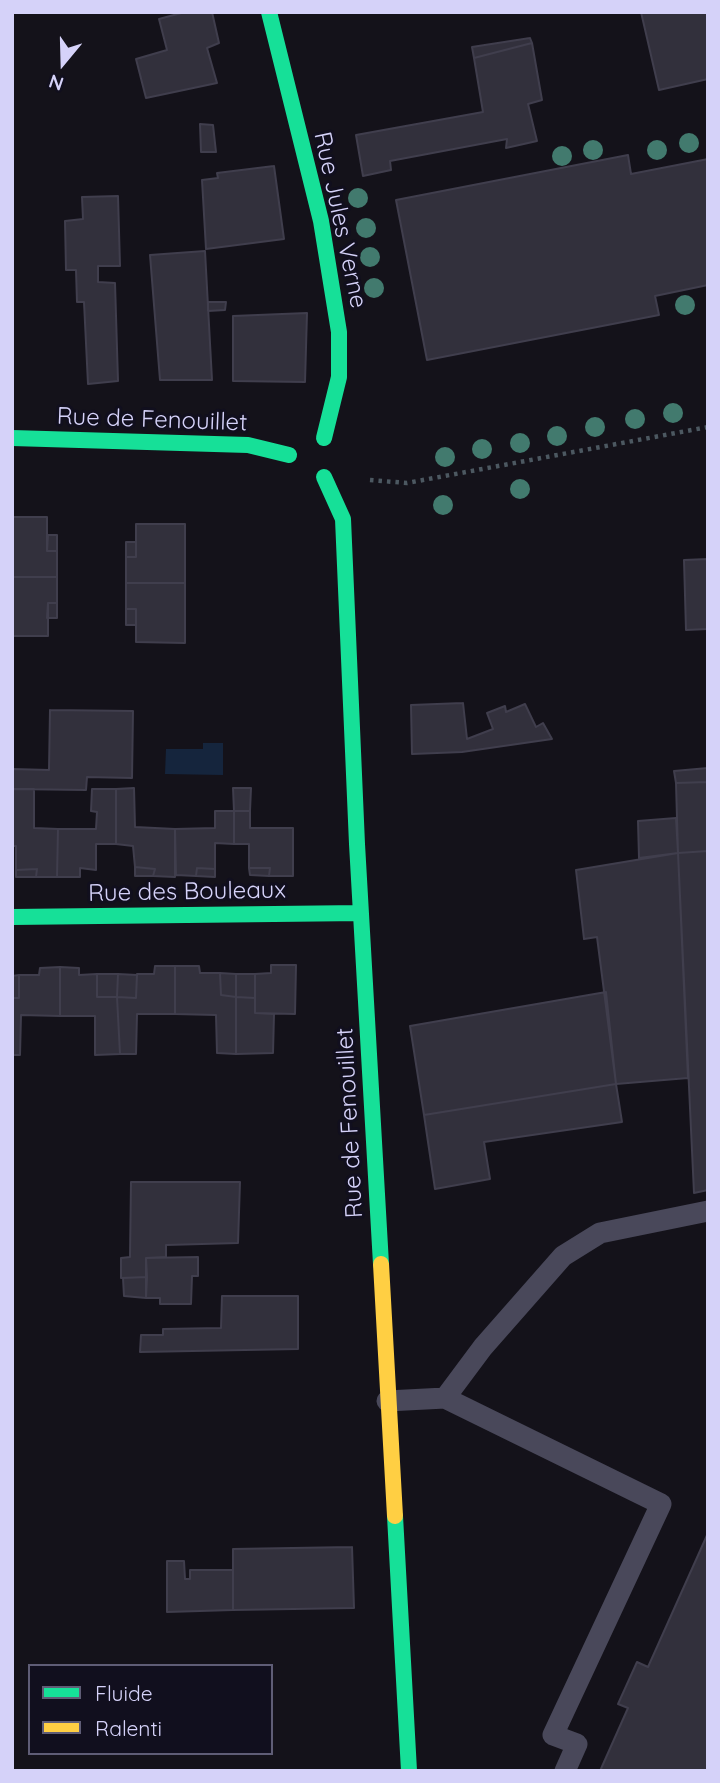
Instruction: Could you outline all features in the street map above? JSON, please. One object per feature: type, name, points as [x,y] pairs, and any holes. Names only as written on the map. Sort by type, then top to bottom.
[{"type":"street","name":"Rue Jules Verne","points":[[269,12],[321,221],[339,332],[339,376],[312,457]]},
{"type":"street","name":"Rue de Fenouillet","points":[[12,438],[248,445],[312,457],[343,519],[361,913],[409,1771]]},
{"type":"street","name":"Rue des Bouleaux","points":[[12,917],[361,913]]},
{"type":"lane","points":[[445,1398],[483,1347],[563,1256],[600,1233],[708,1211]]},
{"type":"lane","points":[[387,1401],[445,1398],[660,1504],[553,1735],[577,1744],[565,1771]]},
{"type":"path","points":[[312,457],[407,483],[708,427]]},
{"type":"water","points":[[203,743],[223,743],[223,775],[165,774],[166,749],[203,749]]},
{"type":"building","points":[[185,12],[212,12],[219,43],[207,48],[217,83],[146,98],[136,59],[167,50],[159,19]]},
{"type":"building","points":[[641,12],[707,12],[708,79],[659,90]]},
{"type":"building","points":[[530,38],[532,43],[474,58],[472,47]]},
{"type":"building","points":[[532,43],[542,100],[528,104],[537,141],[506,148],[507,139],[390,161],[391,170],[363,176],[356,135],[483,112],[474,58]]},
{"type":"building","points":[[200,124],[213,125],[216,152],[201,152]]},
{"type":"building","points":[[628,155],[631,174],[708,159],[708,285],[655,296],[659,315],[427,360],[396,200]]},
{"type":"building","points":[[274,166],[284,239],[206,249],[202,180],[218,178],[217,173]]},
{"type":"building","points":[[118,196],[120,266],[98,266],[98,282],[115,283],[118,381],[88,384],[84,302],[77,302],[76,270],[66,270],[65,221],[83,219],[82,197]]},
{"type":"building","points":[[205,251],[212,380],[160,380],[150,255]]},
{"type":"building","points":[[208,302],[226,302],[225,310],[208,311]]},
{"type":"building","points":[[307,313],[305,382],[233,381],[233,316]]},
{"type":"building","points":[[12,517],[47,517],[47,551],[57,551],[57,577],[12,577]]},
{"type":"building","points":[[136,524],[185,524],[185,583],[126,583],[126,557],[136,557]]},
{"type":"building","points":[[48,535],[57,535],[57,551],[47,551]]},
{"type":"building","points":[[126,542],[136,542],[136,557],[126,557]]},
{"type":"building","points":[[708,559],[708,629],[686,630],[684,560]]},
{"type":"building","points":[[12,577],[57,577],[57,603],[48,603],[48,636],[12,636]]},
{"type":"building","points":[[126,583],[185,583],[185,643],[136,642],[136,609],[126,609]]},
{"type":"building","points":[[48,603],[57,603],[57,618],[47,618]]},
{"type":"building","points":[[126,609],[136,609],[136,625],[126,625]]},
{"type":"building","points":[[463,703],[467,739],[493,729],[487,713],[505,706],[506,712],[525,704],[536,727],[543,723],[552,739],[462,752],[412,754],[411,705]]},
{"type":"building","points":[[50,710],[133,711],[132,778],[87,777],[86,790],[12,789],[12,769],[49,770]]},
{"type":"building","points":[[708,768],[708,782],[676,783],[674,771]]},
{"type":"building","points":[[708,782],[708,851],[678,853],[676,783]]},
{"type":"building","points":[[134,788],[135,827],[175,829],[175,877],[153,876],[155,869],[135,867],[133,846],[116,844],[116,789]]},
{"type":"building","points":[[233,788],[251,788],[250,811],[234,811]]},
{"type":"building","points":[[12,789],[34,789],[34,828],[58,829],[57,877],[36,877],[37,869],[16,870],[16,846],[12,846]]},
{"type":"building","points":[[92,789],[116,789],[116,844],[96,844],[96,870],[80,868],[80,877],[57,877],[58,829],[96,829],[97,812],[91,811]]},
{"type":"building","points":[[215,811],[234,811],[234,844],[215,843],[215,869],[197,868],[196,876],[176,875],[175,829],[215,828]]},
{"type":"building","points":[[234,811],[250,811],[250,828],[293,828],[293,876],[269,876],[270,868],[249,868],[249,844],[234,844]]},
{"type":"building","points":[[676,818],[678,853],[639,858],[638,821]]},
{"type":"building","points":[[708,851],[708,1190],[694,1193],[678,853]]},
{"type":"building","points":[[678,853],[688,1078],[616,1084],[597,937],[584,939],[576,870]]},
{"type":"building","points":[[135,867],[155,869],[153,876],[135,876]]},
{"type":"building","points":[[197,868],[215,869],[215,877],[196,876]]},
{"type":"building","points":[[249,868],[270,868],[269,876],[250,875]]},
{"type":"building","points":[[37,869],[36,877],[16,877],[16,870]]},
{"type":"building","points":[[271,965],[296,965],[295,1014],[255,1013],[255,974],[271,973]]},
{"type":"building","points":[[155,966],[175,966],[175,1014],[137,1014],[136,1054],[120,1054],[117,997],[136,998],[137,974],[154,974]]},
{"type":"building","points":[[175,966],[199,966],[200,973],[220,973],[221,995],[236,997],[236,1054],[217,1053],[216,1015],[175,1014]]},
{"type":"building","points":[[60,967],[79,968],[79,975],[97,974],[97,997],[117,997],[120,1054],[95,1055],[95,1016],[60,1016]]},
{"type":"building","points":[[60,967],[60,1016],[21,1015],[20,1055],[12,1055],[12,998],[19,998],[19,975],[39,975],[40,968]]},
{"type":"building","points":[[220,973],[236,974],[236,997],[221,995]]},
{"type":"building","points":[[97,974],[118,974],[117,997],[97,997]]},
{"type":"building","points":[[118,974],[137,975],[136,998],[117,997]]},
{"type":"building","points":[[236,974],[255,974],[255,998],[236,997]]},
{"type":"building","points":[[19,975],[19,998],[12,998],[12,976]]},
{"type":"building","points":[[606,992],[616,1084],[424,1115],[410,1026]]},
{"type":"building","points":[[236,997],[255,998],[255,1013],[274,1014],[273,1053],[236,1054]]},
{"type":"building","points":[[616,1084],[622,1122],[484,1142],[490,1179],[435,1189],[424,1115]]},
{"type":"building","points":[[131,1182],[240,1182],[238,1243],[166,1245],[166,1257],[146,1258],[147,1277],[121,1278],[121,1258],[130,1257]]},
{"type":"building","points":[[198,1257],[198,1276],[192,1276],[191,1304],[160,1304],[160,1298],[146,1298],[146,1258]]},
{"type":"building","points":[[147,1277],[146,1298],[124,1296],[123,1278]]},
{"type":"building","points":[[222,1296],[298,1296],[298,1349],[140,1352],[141,1335],[163,1335],[163,1329],[221,1328]]},
{"type":"building","points":[[708,1533],[708,1771],[600,1771],[628,1708],[618,1704],[637,1662],[648,1667]]},
{"type":"building","points":[[352,1547],[354,1608],[233,1610],[233,1549]]},
{"type":"building","points":[[167,1561],[184,1561],[185,1579],[190,1579],[190,1570],[233,1570],[233,1610],[167,1612]]},
{"type":"traffic: fast","points":[[269,12],[321,221],[339,332],[339,377],[324,438]]},
{"type":"traffic: fast","points":[[12,438],[248,445],[289,455]]},
{"type":"traffic: fast","points":[[324,477],[343,519],[357,844],[381,1264]]},
{"type":"traffic: fast","points":[[12,917],[361,913]]},
{"type":"traffic: fast","points":[[395,1516],[409,1771]]},
{"type":"traffic: slow","points":[[381,1264],[395,1516]]}]
